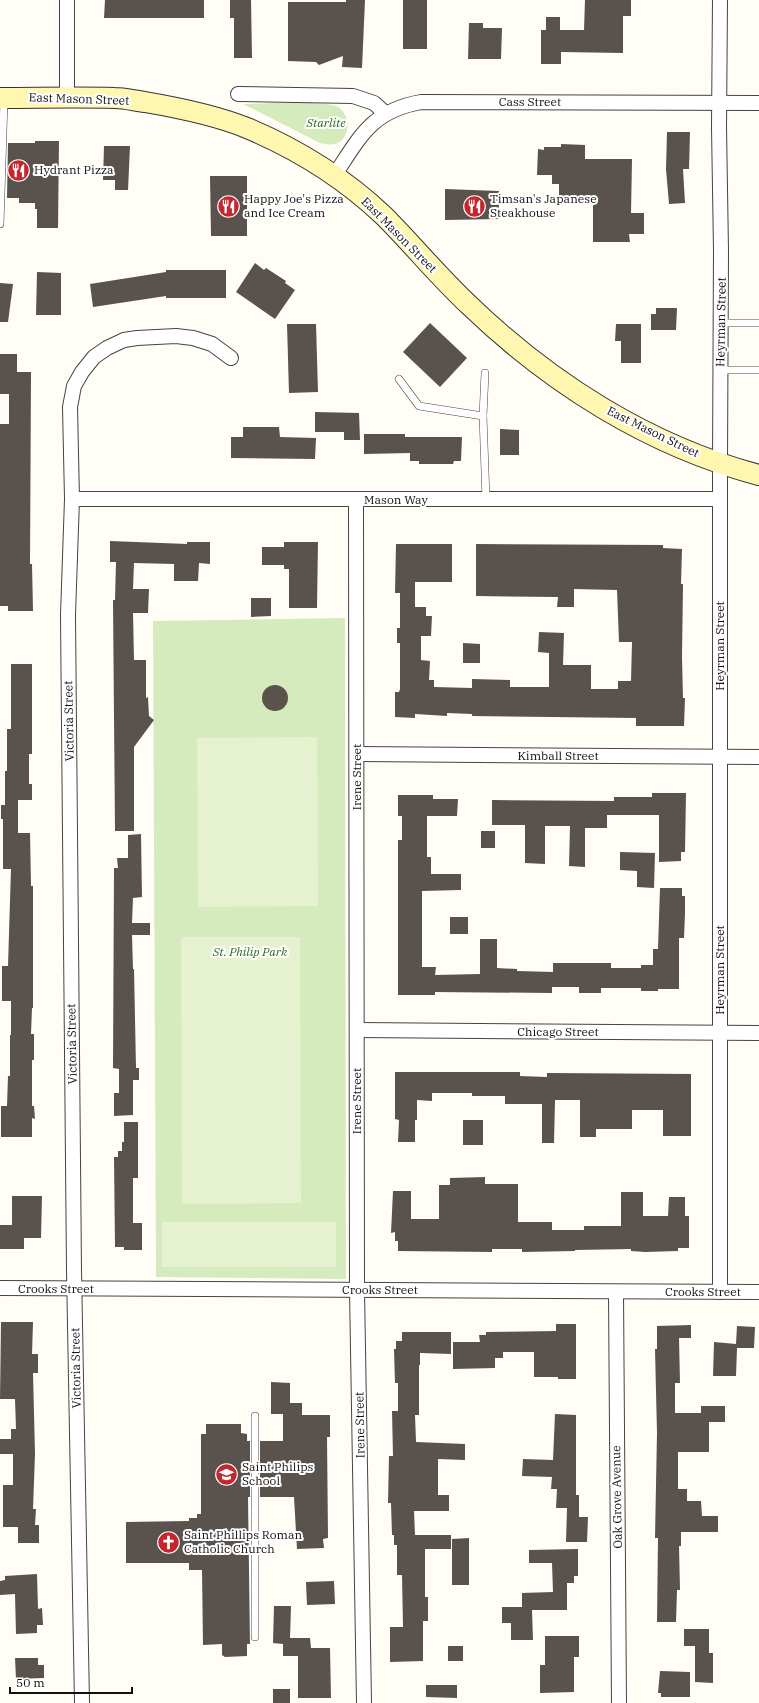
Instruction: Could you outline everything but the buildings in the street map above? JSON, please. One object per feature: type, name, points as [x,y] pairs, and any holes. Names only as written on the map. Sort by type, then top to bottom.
[{"type":"main road","name":"East Mason Street","points":[[2,98],[117,98],[176,107],[212,116],[247,128],[280,144],[313,162],[349,187],[383,216],[467,304],[508,341],[579,394],[620,418],[663,440],[720,463],[759,475]]},
{"type":"street","points":[[67,0],[67,98]]},
{"type":"street","name":"Heyrman Street","points":[[720,0],[720,1292]]},
{"type":"street","points":[[238,94],[353,96],[374,103],[386,113]]},
{"type":"street","name":"Cass Street","points":[[334,176],[365,131],[386,113],[396,108],[421,102],[759,103]]},
{"type":"street","name":"Victoria Street","points":[[82,1703],[75,1289],[68,623],[72,498],[70,407],[74,386],[82,372],[94,357],[107,348],[124,340],[176,336],[193,338],[212,344],[230,358]]},
{"type":"street","name":"Mason Way","points":[[72,498],[356,500],[720,499]]},
{"type":"street","name":"Irene Street","points":[[356,500],[357,1290],[364,1703]]},
{"type":"street","name":"Kimball Street","points":[[357,754],[759,757]]},
{"type":"street","name":"Chicago Street","points":[[357,1030],[759,1033]]},
{"type":"street","name":"Crooks Street","points":[[0,1288],[759,1292]]},
{"type":"street","name":"Oak Grove Avenue","points":[[616,1292],[619,1703]]},
{"type":"lane","points":[[0,224],[2,98]]},
{"type":"lane","points":[[721,323],[759,323]]},
{"type":"lane","points":[[720,370],[759,370]]},
{"type":"lane","points":[[485,374],[483,416],[486,499]]},
{"type":"lane","points":[[399,379],[419,406],[483,416]]},
{"type":"lane","points":[[255,1416],[255,1637]]},
{"type":"green space","name":"Starlite","points":[[307,103],[331,105],[338,107],[345,115],[347,121],[346,132],[344,137],[335,144],[320,143],[243,104]]},
{"type":"green space","name":"St. Philip Park","points":[[345,618],[346,1279],[156,1277],[153,621]]},
{"type":"green space","points":[[317,737],[318,906],[198,907],[197,738]]},
{"type":"green space","points":[[181,937],[300,937],[301,1203],[182,1204]]},
{"type":"green space","points":[[162,1222],[336,1222],[336,1267],[162,1267]]},
{"type":"place","name":"Hydrant Pizza","points":[[18,170]]},
{"type":"place","name":"Happy Joe's Pizza and Ice Cream","points":[[229,206]]},
{"type":"place","name":"Timsan's Japanese Steakhouse","points":[[475,206]]},
{"type":"place","name":"Saint Philips School","points":[[226,1474]]},
{"type":"place","name":"Saint Phillips Roman Catholic Church","points":[[169,1542]]}]
